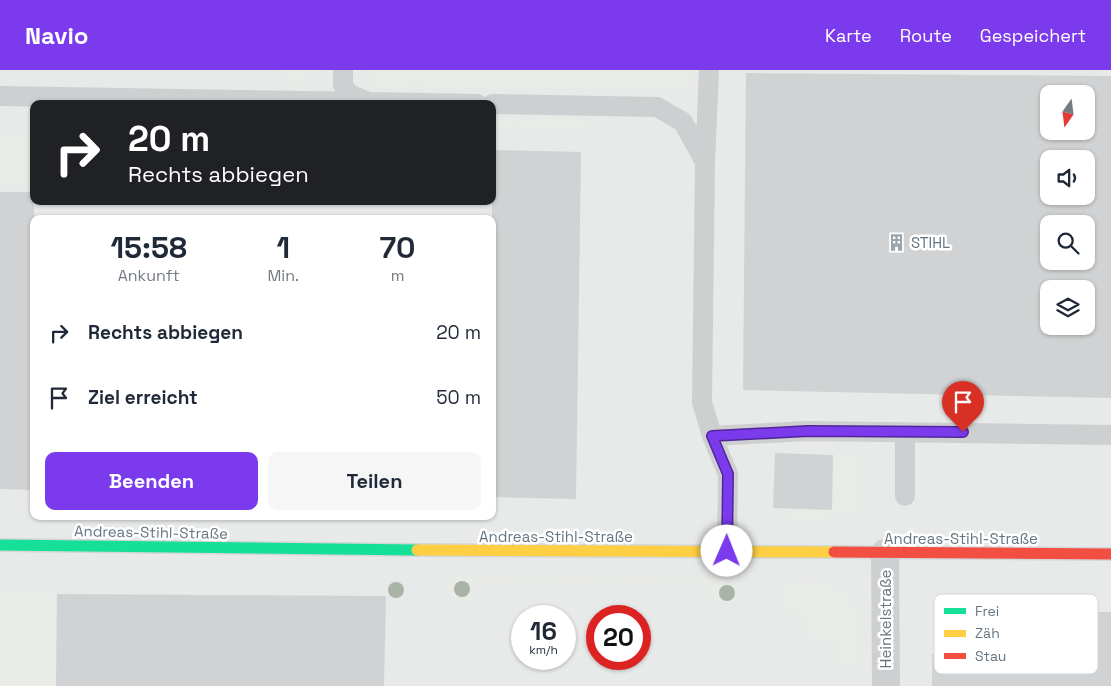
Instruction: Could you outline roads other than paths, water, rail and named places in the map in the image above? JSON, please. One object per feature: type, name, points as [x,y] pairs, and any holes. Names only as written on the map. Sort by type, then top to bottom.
[{"type":"street","name":"Andreas-Stihl-Straße","points":[[0,545],[284,549],[1111,554]]},
{"type":"street","name":"Heinkelstraße","points":[[885,553],[886,686]]},
{"type":"lane","points":[[343,70],[342,85],[349,94],[363,100]]},
{"type":"lane","points":[[709,70],[705,162],[702,402],[712,436],[728,474],[727,551]]},
{"type":"lane","points":[[0,96],[245,100]]},
{"type":"lane","points":[[496,104],[658,107],[683,122],[705,162]]},
{"type":"lane","points":[[712,436],[808,431],[1111,435]]},
{"type":"lane","points":[[905,496],[906,432]]},
{"type":"place","name":"STIHL","points":[[897,242]]}]
